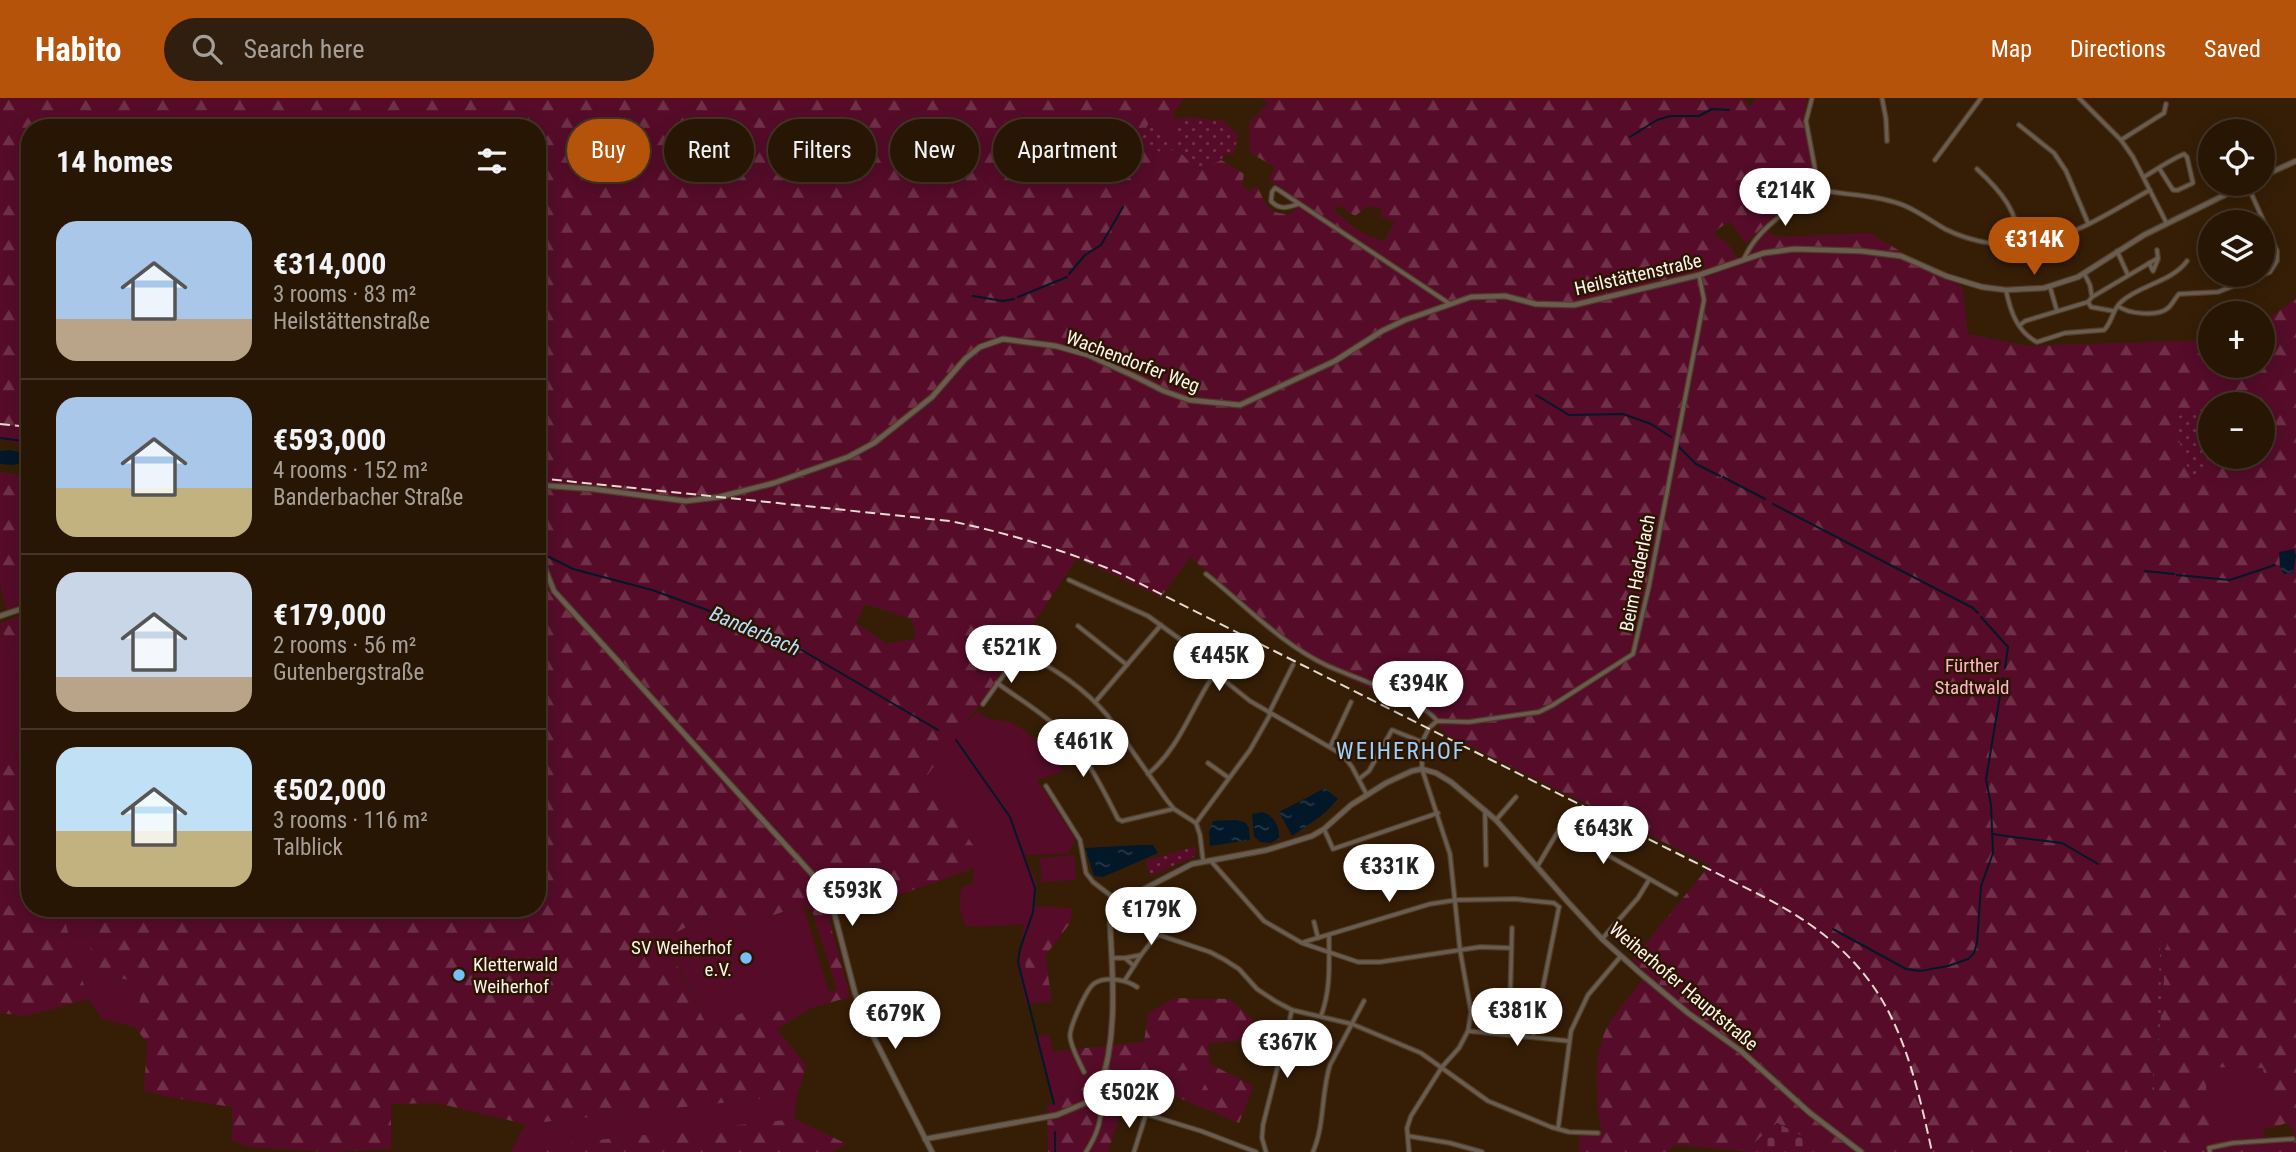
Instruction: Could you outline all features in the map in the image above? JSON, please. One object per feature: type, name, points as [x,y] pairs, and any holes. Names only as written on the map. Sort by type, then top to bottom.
[{"type":"street","points":[[1812,98],[1806,121],[1819,190]]},
{"type":"street","points":[[1882,98],[1887,141]]},
{"type":"street","points":[[1935,160],[1981,98]]},
{"type":"street","points":[[2079,98],[2121,140],[2144,177],[2166,222]]},
{"type":"street","points":[[2084,103],[2092,98]]},
{"type":"street","points":[[2121,140],[2164,113],[2166,104]]},
{"type":"street","points":[[2019,125],[2038,139],[2060,162],[2088,223]]},
{"type":"street","points":[[2144,177],[2159,167],[2184,154],[2193,183],[2173,190],[2159,167]]},
{"type":"street","points":[[2275,171],[2296,161]]},
{"type":"street","points":[[1977,169],[1996,186],[2007,201],[2015,216],[2022,245]]},
{"type":"street","points":[[1298,204],[1281,208],[1271,201],[1272,192],[1275,188],[1452,305]]},
{"type":"street","points":[[1744,259],[1749,247],[1774,221],[1812,192],[1819,190],[1905,206],[1947,230],[1973,240],[2022,245],[2058,237],[2150,190]]},
{"type":"street","name":"Heilstättenstraße","points":[[1452,305],[1471,297],[1489,295],[1536,304],[1574,305],[1699,275],[1764,253],[1794,249],[1861,251],[1901,256],[1964,283],[2006,290],[2050,287],[2084,273],[2166,222],[2221,196]]},
{"type":"street","points":[[2118,306],[2126,312],[2164,311],[2179,294],[2218,292],[2270,272],[2277,261],[2277,251],[2252,196]]},
{"type":"street","points":[[2153,271],[2158,258],[2157,250]]},
{"type":"street","points":[[2117,251],[2128,275]]},
{"type":"street","points":[[2020,325],[2025,321],[2088,302],[2092,297],[2158,258]]},
{"type":"street","points":[[2006,290],[2011,317],[2037,342],[2065,333],[2104,330],[2108,327],[2113,311],[2122,301],[2187,261]]},
{"type":"street","points":[[2149,264],[2158,281]]},
{"type":"street","points":[[2084,273],[2092,297]]},
{"type":"street","name":"Beim Haderlach","points":[[1437,721],[1469,722],[1539,712],[1633,654],[1649,586],[1704,300],[1699,275]]},
{"type":"street","points":[[2050,287],[2057,311]]},
{"type":"street","points":[[2088,302],[2091,307],[2113,311]]},
{"type":"street","name":"Wachendorfer Weg","points":[[546,486],[686,501],[719,497],[774,483],[848,457],[874,443],[932,397],[980,346],[1003,339],[1026,340],[1088,355],[1189,400],[1240,405],[1335,361],[1382,331],[1405,320],[1452,305]]},
{"type":"street","points":[[546,573],[554,591],[812,874],[826,897],[839,928],[860,1007],[932,1152]]},
{"type":"street","points":[[1206,573],[1256,618],[1303,652],[1325,665],[1395,695],[1430,714],[1437,721],[1429,728],[1422,742],[1422,769],[1450,854],[1460,950],[1471,1012],[1468,1031],[1459,1048],[1442,1067],[1411,1116],[1409,1152]]},
{"type":"street","points":[[1069,580],[1146,615],[1194,650],[1214,673],[1269,714],[1346,758],[1367,795]]},
{"type":"street","points":[[1,616],[21,609]]},
{"type":"street","points":[[1096,701],[1161,625]]},
{"type":"street","points":[[1078,626],[1127,665]]},
{"type":"street","points":[[983,704],[1020,652],[1047,665],[1096,701],[1174,808],[1196,823],[1206,859],[1254,912],[1281,932],[1302,943],[1357,962],[1380,962],[1480,947],[1511,948]]},
{"type":"street","points":[[1196,823],[1250,750],[1293,665]]},
{"type":"street","points":[[1148,774],[1164,759],[1177,740],[1214,673]]},
{"type":"street","points":[[997,683],[1052,722],[1072,742],[1088,764],[1118,819],[1122,821],[1174,808]]},
{"type":"street","points":[[1330,747],[1351,702]]},
{"type":"street","points":[[1359,779],[1369,771],[1392,730],[1422,742]]},
{"type":"street","points":[[1208,763],[1229,778]]},
{"type":"street","points":[[1099,1091],[1107,1067],[1110,1045],[1110,923],[1115,906],[1170,874],[1206,859],[1268,850],[1297,842],[1324,829],[1367,795],[1401,775],[1422,769]]},
{"type":"street","name":"Weiherhofer Hauptstraße","points":[[1422,769],[1436,772],[1451,782],[1496,820],[1602,939],[1688,1013],[1741,1051],[1810,1113],[1861,1152]]},
{"type":"street","points":[[1046,786],[1080,840],[1086,873],[1110,895],[1115,906]]},
{"type":"street","points":[[1496,820],[1516,797]]},
{"type":"street","points":[[1485,811],[1486,866]]},
{"type":"street","points":[[1324,829],[1333,849],[1438,813]]},
{"type":"street","points":[[1537,867],[1560,828],[1676,894]]},
{"type":"street","points":[[1602,939],[1650,880]]},
{"type":"street","points":[[1302,943],[1430,904],[1515,899],[1554,903],[1559,907]]},
{"type":"street","points":[[1533,1037],[1559,907],[1567,901]]},
{"type":"street","points":[[1314,922],[1318,939]]},
{"type":"street","points":[[1510,1006],[1512,928]]},
{"type":"street","points":[[1124,980],[1159,935],[1210,952],[1239,969],[1257,989],[1293,1010],[1352,1024],[1413,1049],[1488,1101],[1559,1129],[1598,1133]]},
{"type":"street","points":[[1321,1016],[1327,1000],[1329,936]]},
{"type":"street","points":[[1112,958],[1142,955]]},
{"type":"street","points":[[1559,1129],[1569,1041],[1576,1019],[1588,995],[1621,956]]},
{"type":"street","points":[[1125,958],[1134,966]]},
{"type":"street","points":[[1084,1072],[1070,1038],[1071,1030],[1093,985],[1096,982],[1124,980],[1137,987]]},
{"type":"street","points":[[1313,1152],[1321,1132],[1327,1075],[1336,1051],[1364,1001]]},
{"type":"street","points":[[1266,1152],[1262,1138],[1263,1125],[1293,1010]]},
{"type":"street","points":[[1468,1031],[1569,1041]]},
{"type":"street","points":[[1090,1101],[1091,1093],[1099,1091]]},
{"type":"street","points":[[1086,1152],[1100,1120],[1103,1095],[1099,1091]]},
{"type":"street","points":[[926,1139],[1056,1115],[1090,1101]]},
{"type":"street","points":[[1090,1101],[1093,1104],[1101,1102],[1146,1114],[1256,1152]]},
{"type":"street","points":[[1135,1152],[1146,1114]]},
{"type":"street","points":[[1408,1136],[1482,1152]]},
{"type":"street","points":[[2210,1152],[2209,1148],[2232,1143],[2293,1139]]},
{"type":"green space","name":"Fürther Stadtwald","points":[[0,98],[1184,98],[1174,113],[1176,148],[1199,171],[1221,160],[1244,174],[1242,186],[1249,192],[1257,186],[1268,208],[1291,214],[1301,202],[1269,180],[1275,167],[1250,153],[1249,122],[1268,104],[1262,98],[1742,98],[1751,107],[1755,98],[1807,98],[1803,121],[1814,177],[1746,243],[1729,221],[1713,233],[1727,243],[1738,259],[1767,232],[1778,237],[1869,233],[1962,287],[1968,334],[2027,346],[2198,340],[2198,378],[2275,378],[2275,314],[2296,299],[2296,1152],[1832,1152],[1777,1123],[1745,1151],[1676,1145],[1666,1152],[1578,1152],[1580,1135],[1602,1135],[1597,1093],[1600,1048],[1610,1022],[1647,974],[1632,960],[1710,865],[1447,735],[1434,720],[1310,660],[1190,557],[1161,597],[1077,558],[982,701],[926,777],[984,861],[974,868],[829,920],[850,997],[811,1008],[777,1029],[806,1066],[797,1095],[525,1124],[437,1103],[391,1104],[391,1149],[329,1152],[250,1147],[232,1141],[232,1107],[168,1097],[144,1090],[147,1043],[135,1027],[143,984],[97,972],[82,917],[546,917],[546,119],[21,119],[21,445],[0,439]],"holes":[[[1338,205],[1355,216],[1368,206],[1382,209],[1381,217],[1395,222],[1384,241],[1362,233],[1334,211]],[[865,604],[912,619],[916,638],[887,644],[856,623]],[[804,905],[813,913],[837,990],[829,992],[830,996],[769,1014],[764,1003],[708,1028],[664,939],[718,910],[731,929]],[[2161,939],[2167,939],[2154,1097],[2152,1096]],[[2204,1067],[2263,1068],[2270,1128],[2287,1123],[2293,1130],[2294,1139],[2212,1143]]]},
{"type":"green space","points":[[1186,117],[1224,121],[1238,135],[1234,154],[1225,154],[1221,160],[1199,171],[1176,148],[1164,154],[1142,142],[1150,120],[1174,143],[1174,120]]},
{"type":"green space","points":[[2198,410],[2198,469],[2209,469],[2195,483],[2191,483],[2178,434],[2177,417]]},
{"type":"green space","points":[[0,472],[21,475],[21,578],[0,586]]},
{"type":"green space","points":[[21,577],[21,605],[7,610],[0,586]]},
{"type":"green space","points":[[21,615],[21,687],[0,623]]},
{"type":"green space","points":[[0,625],[21,687],[21,771],[12,740],[0,745]]},
{"type":"green space","points":[[978,711],[991,719],[1017,725],[1039,743],[1064,771],[1037,780],[1075,839],[1069,853],[1024,855],[1037,883],[1033,906],[1073,908],[1070,923],[1039,928],[1026,972],[1046,1002],[1026,1004],[1017,964],[1024,924],[967,927],[960,907],[960,891],[962,887],[973,884],[974,868],[983,861],[926,777],[954,736]]},
{"type":"green space","points":[[11,740],[21,773],[21,917],[64,917],[88,999],[25,1016],[0,1013],[0,745]]},
{"type":"green space","points":[[1196,846],[1195,856],[1151,876],[1145,861]]},
{"type":"green space","points":[[1074,855],[1076,880],[1042,882],[1040,858]]},
{"type":"green space","name":"SV Weiherhof e.V.","points":[[803,906],[830,996],[768,1014],[764,1003],[708,1028],[664,939],[719,910],[731,929]]},
{"type":"green space","points":[[64,917],[82,917],[97,972],[143,984],[135,1027],[102,1019],[88,999]]},
{"type":"green space","points":[[1070,923],[1045,956],[1052,1001],[1046,1002],[1026,972],[1024,945],[1039,928]]},
{"type":"green space","points":[[2161,939],[2167,939],[2152,1097]]},
{"type":"green space","points":[[1175,998],[1229,999],[1253,1019],[1248,1040],[1208,1043],[1210,1064],[1253,1086],[1239,1123],[1120,1073],[1121,1111],[1108,1152],[1048,1152],[1047,1106],[1084,1086],[1066,1050],[1144,1042],[1148,1013]],"holes":[[[1212,1068],[1198,1099],[1177,1072],[1177,1071]]]},
{"type":"green space","points":[[1049,1035],[1053,1052],[1066,1050],[1084,1086],[1053,1102],[1035,1036]]},
{"type":"green space","points":[[2204,1067],[2263,1068],[2270,1128],[2264,1129],[2265,1141],[2212,1143]]},
{"type":"green space","points":[[1212,1068],[1198,1100],[1176,1071]]},
{"type":"green space","points":[[797,1095],[794,1119],[512,1149],[525,1124]]},
{"type":"green space","points":[[794,1119],[847,1144],[831,1152],[511,1152],[512,1149]]},
{"type":"green space","points":[[1777,1123],[1832,1152],[1744,1152]]},
{"type":"water","points":[[13,450],[21,453],[21,463],[0,464],[0,451]]},
{"type":"water","points":[[2294,549],[2296,556],[2293,573],[2284,574],[2280,568],[2279,552]]},
{"type":"water","points":[[1325,788],[1338,799],[1324,814],[1292,836],[1279,812]]},
{"type":"water","points":[[1262,812],[1273,819],[1278,830],[1279,839],[1270,843],[1260,842],[1254,836],[1252,814]]},
{"type":"water","points":[[1213,821],[1245,822],[1249,828],[1250,840],[1210,846],[1209,832]]},
{"type":"water","points":[[1153,845],[1158,853],[1103,877],[1094,876],[1085,848]]},
{"type":"waterway","points":[[1630,137],[1657,120],[1670,116],[1699,116],[1712,109],[1729,110]]},
{"type":"waterway","points":[[1069,274],[1085,255],[1101,245],[1123,207]]},
{"type":"waterway","points":[[1018,297],[1067,277]]},
{"type":"waterway","points":[[973,296],[1003,301],[1014,299]]},
{"type":"waterway","points":[[1536,395],[1569,415],[1623,414],[1651,424],[1671,437]]},
{"type":"waterway","points":[[0,438],[21,441]]},
{"type":"waterway","points":[[1679,447],[1696,464],[1720,476]]},
{"type":"waterway","points":[[1723,477],[1765,499]]},
{"type":"waterway","points":[[1773,504],[1978,613]]},
{"type":"waterway","name":"Banderbach","points":[[546,556],[573,569],[652,590],[776,635],[938,730]]},
{"type":"waterway","points":[[2177,575],[2230,580],[2275,565]]},
{"type":"waterway","points":[[2145,571],[2174,574]]},
{"type":"waterway","points":[[1981,617],[2008,647],[2005,668]]},
{"type":"waterway","points":[[1833,929],[1906,969],[1920,971],[1948,966],[1968,959],[1974,953],[1981,886],[1993,853],[1991,805],[1986,779],[2003,678]]},
{"type":"waterway","name":"Banderbach","points":[[956,740],[1010,817],[1035,888],[1033,912],[1018,962],[1054,1104]]},
{"type":"waterway","points":[[1993,834],[2020,838]]},
{"type":"waterway","points":[[2022,838],[2062,843],[2098,864]]},
{"type":"waterway","name":"Banderbach","points":[[1055,1132],[1055,1152]]},
{"type":"railway","points":[[0,424],[21,426]]},
{"type":"railway","points":[[546,479],[950,521],[1035,543],[1117,572],[1764,897],[1804,921],[1837,945],[1862,972],[1882,1001],[1911,1068],[1932,1152]]},
{"type":"place","name":"SV Weiherhof e.V.","points":[[746,958]]},
{"type":"place","name":"Kletterwald Weiherhof","points":[[459,975]]},
{"type":"district","name":"WEIHERHOF","points":[[1401,751]]}]
